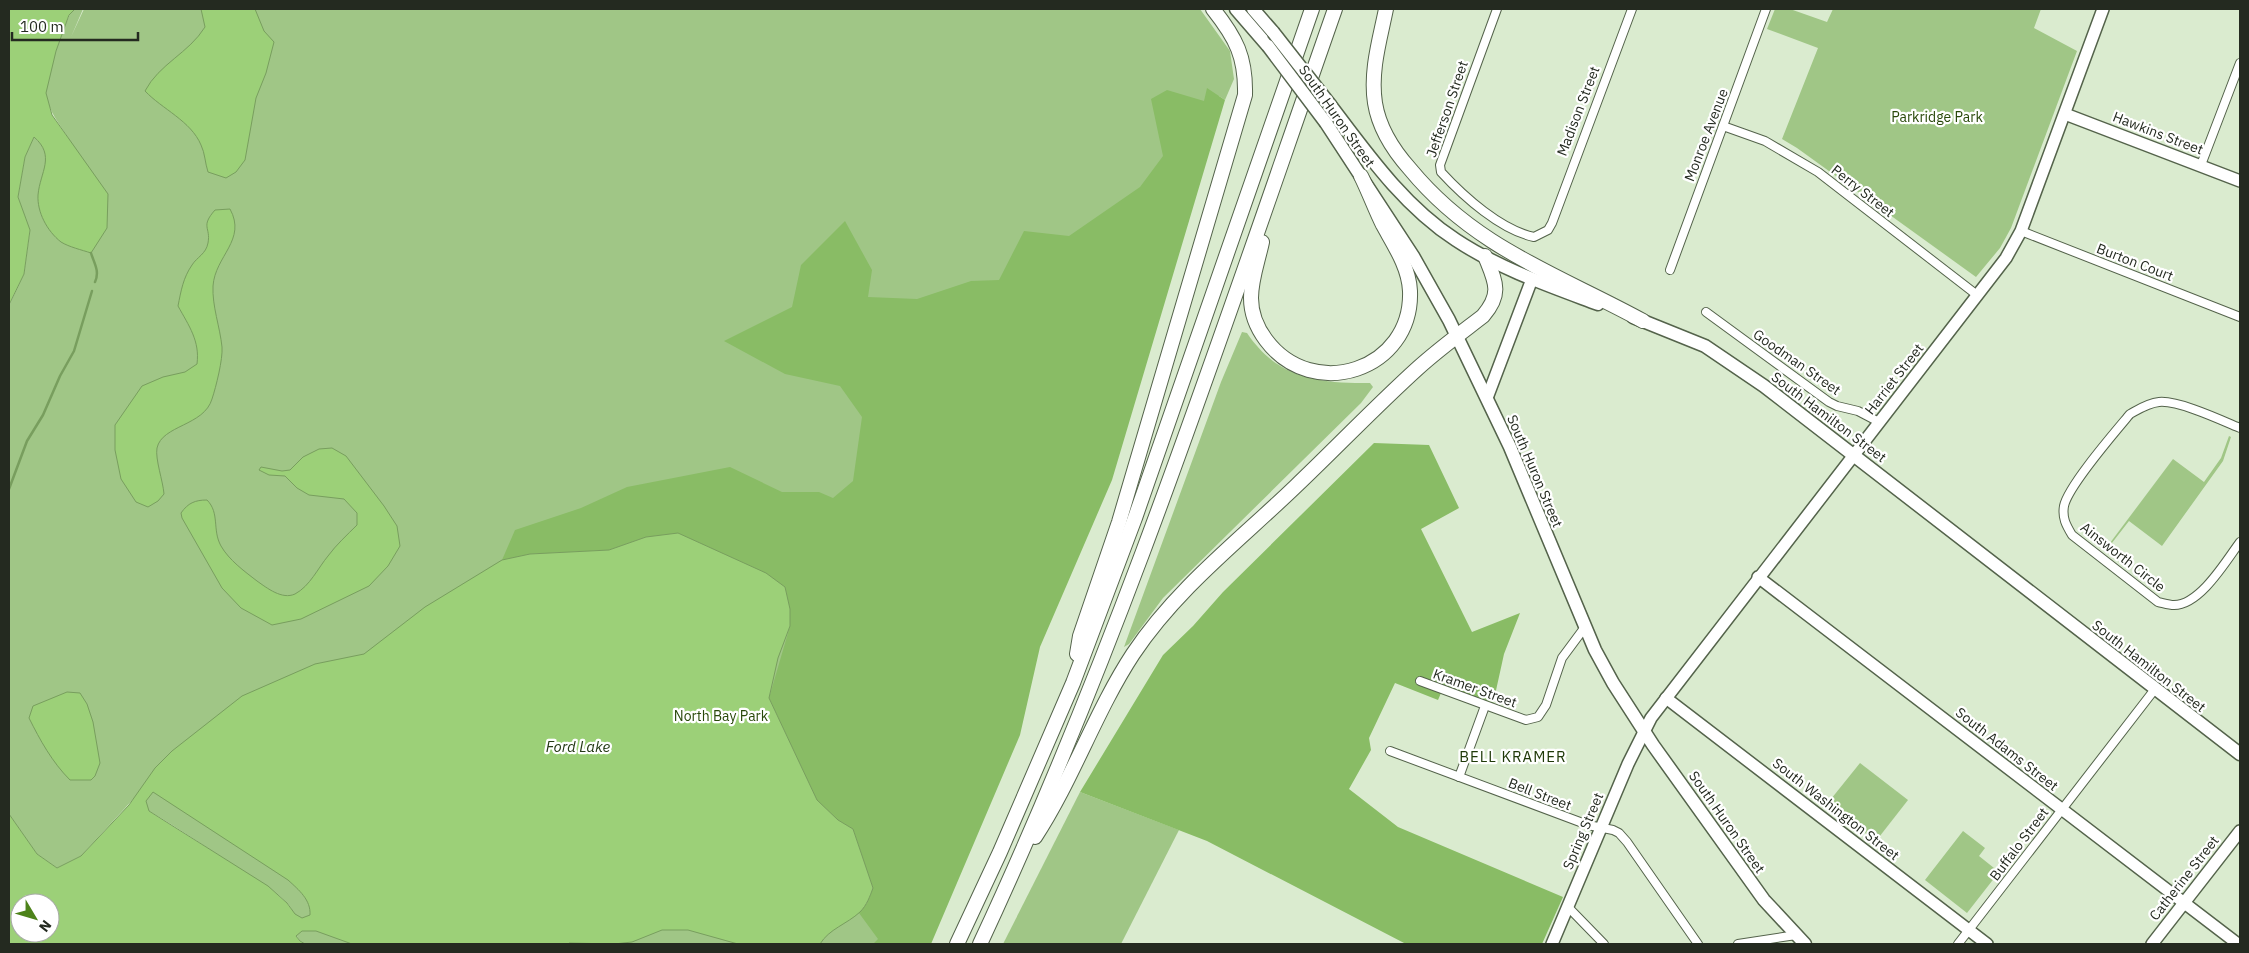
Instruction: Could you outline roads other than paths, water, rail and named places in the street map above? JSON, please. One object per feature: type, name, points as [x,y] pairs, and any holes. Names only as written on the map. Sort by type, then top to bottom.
[{"type":"highway","points":[[1073,683],[1080,636],[1119,522],[1245,95],[1244,66],[1240,50],[1227,26],[1213,9]]},
{"type":"highway","points":[[957,944],[1000,852],[1073,683],[1135,518],[1312,9]]},
{"type":"highway","points":[[980,944],[1016,867],[1107,648],[1163,499],[1336,9]]},
{"type":"highway","points":[[1386,9],[1375,66],[1375,103],[1386,136],[1404,163],[1438,200],[1490,242],[1520,259],[1594,294],[1643,321]]},
{"type":"highway","points":[[1265,208],[1262,244],[1253,277],[1251,299],[1254,316],[1260,331],[1271,347],[1298,367],[1330,374],[1361,368],[1386,351],[1398,336],[1408,313],[1410,289],[1407,272],[1399,252],[1382,223],[1361,176]]},
{"type":"highway","points":[[1016,867],[1052,812],[1133,655],[1176,599],[1204,570],[1296,486],[1386,398],[1457,336],[1483,316],[1495,299],[1495,281],[1484,256]]},
{"type":"main road","name":"South Huron Street","points":[[1236,9],[1268,46],[1326,122],[1413,256],[1457,336],[1510,447],[1584,627],[1613,683],[1644,731],[1764,900],[1800,939]]},
{"type":"main road","name":"South Huron Street","points":[[1253,9],[1332,106],[1371,159]]},
{"type":"main road","name":"South Hamilton Street","points":[[1371,159],[1401,194],[1430,220],[1456,240],[1484,256],[1532,279],[1705,346],[1723,357],[1854,455],[2240,754]]},
{"type":"street","name":"Jefferson Street","points":[[1496,9],[1442,155],[1441,172],[1474,204],[1525,235],[1534,237],[1548,230],[1552,223]]},
{"type":"street","name":"Madison Street","points":[[1552,223],[1632,9]]},
{"type":"street","name":"Monroe Avenue","points":[[1670,270],[1766,9]]},
{"type":"street","name":"Harriet Street","points":[[1644,731],[1666,698],[2006,258],[2021,231],[2103,9]]},
{"type":"street","points":[[2201,165],[2240,63]]},
{"type":"street","name":"Hawkins Street","points":[[2065,114],[2240,180]]},
{"type":"street","name":"Perry Street","points":[[1723,126],[1765,142],[1818,172],[1977,295]]},
{"type":"street","name":"Burton Court","points":[[2021,231],[2240,317]]},
{"type":"street","points":[[1487,398],[1532,279]]},
{"type":"street","name":"Goodman Street","points":[[1706,312],[1829,402],[1837,406],[1858,410],[1879,422]]},
{"type":"street","name":"Ainsworth Circle","points":[[2240,428],[2175,404],[2159,402],[2142,406],[2124,420],[2071,490],[2064,506],[2064,521],[2072,536],[2158,602],[2174,605],[2188,602],[2203,589],[2240,542]]},
{"type":"street","name":"South Adams Street","points":[[1758,578],[2238,944]]},
{"type":"street","name":"Kramer Street","points":[[1420,682],[1526,720],[1538,717],[1546,705],[1562,658],[1584,627]]},
{"type":"street","name":"Buffalo Street","points":[[1958,944],[2155,689]]},
{"type":"street","name":"South Washington Street","points":[[1666,698],[1988,944]]},
{"type":"street","points":[[1459,777],[1485,706]]},
{"type":"street","name":"Spring Street","points":[[1552,944],[1644,731]]},
{"type":"street","name":"Bell Street","points":[[1390,751],[1588,826],[1601,827],[1619,833],[1698,944]]},
{"type":"street","name":"Catherine Street","points":[[2152,944],[2240,831]]},
{"type":"street","points":[[1568,907],[1604,944]]},
{"type":"street","points":[[1738,944],[1800,939]]},
{"type":"water","points":[[9,9],[75,9],[69,15],[56,51],[46,93],[52,115],[108,194],[107,228],[91,253],[61,242],[47,227],[39,208],[38,195],[45,158],[41,144],[34,137],[25,157],[18,197],[30,230],[24,274],[9,305]]},
{"type":"water","points":[[201,9],[255,9],[264,31],[274,42],[266,73],[256,98],[245,160],[236,172],[226,178],[208,172],[202,148],[190,129],[145,91],[158,73],[191,44],[205,27]]},
{"type":"water","points":[[230,209],[235,230],[229,248],[215,275],[213,286],[222,352],[212,399],[208,408],[201,415],[160,440],[157,453],[164,494],[158,501],[148,507],[136,502],[121,479],[115,450],[115,425],[142,386],[163,377],[185,372],[197,364],[195,341],[190,327],[178,306],[180,295],[189,270],[207,247],[209,238],[208,220],[215,210]]},
{"type":"water","points":[[332,448],[346,456],[384,506],[397,526],[400,546],[388,566],[369,586],[301,619],[272,625],[241,608],[222,588],[182,518],[181,513],[192,503],[207,500],[215,516],[218,540],[232,561],[270,590],[285,595],[295,594],[309,582],[331,552],[357,525],[357,513],[344,499],[309,495],[297,488],[285,476],[269,475],[259,470],[261,467],[282,471],[290,470],[303,457],[319,449]]},
{"type":"water","name":"Ford Lake","points":[[678,533],[766,573],[785,587],[790,609],[790,626],[778,658],[769,698],[817,800],[838,820],[853,829],[873,888],[860,912],[828,934],[820,944],[738,944],[688,930],[662,930],[632,942],[614,944],[352,944],[316,931],[302,931],[296,936],[305,944],[9,944],[9,814],[37,854],[57,868],[81,856],[129,805],[155,768],[172,751],[242,696],[315,664],[364,654],[425,607],[502,560],[530,554],[609,550],[646,537]],"holes":[[[153,792],[288,880],[306,900],[309,905],[310,915],[302,918],[295,914],[287,903],[268,886],[149,811],[146,801]]]},
{"type":"water","points":[[67,692],[80,693],[87,704],[93,722],[100,763],[95,776],[91,780],[70,780],[47,750],[29,718],[33,706]]},
{"type":"waterway","points":[[91,253],[97,271],[95,282]]},
{"type":"waterway","points":[[9,489],[27,441],[43,415],[60,376],[74,351],[92,291]]},
{"type":"district","name":"BELL KRAMER","points":[[1513,757]]},
{"type":"park label","name":"Parkridge Park","points":[[1937,117]]},
{"type":"park label","name":"North Bay Park","points":[[721,716]]}]
